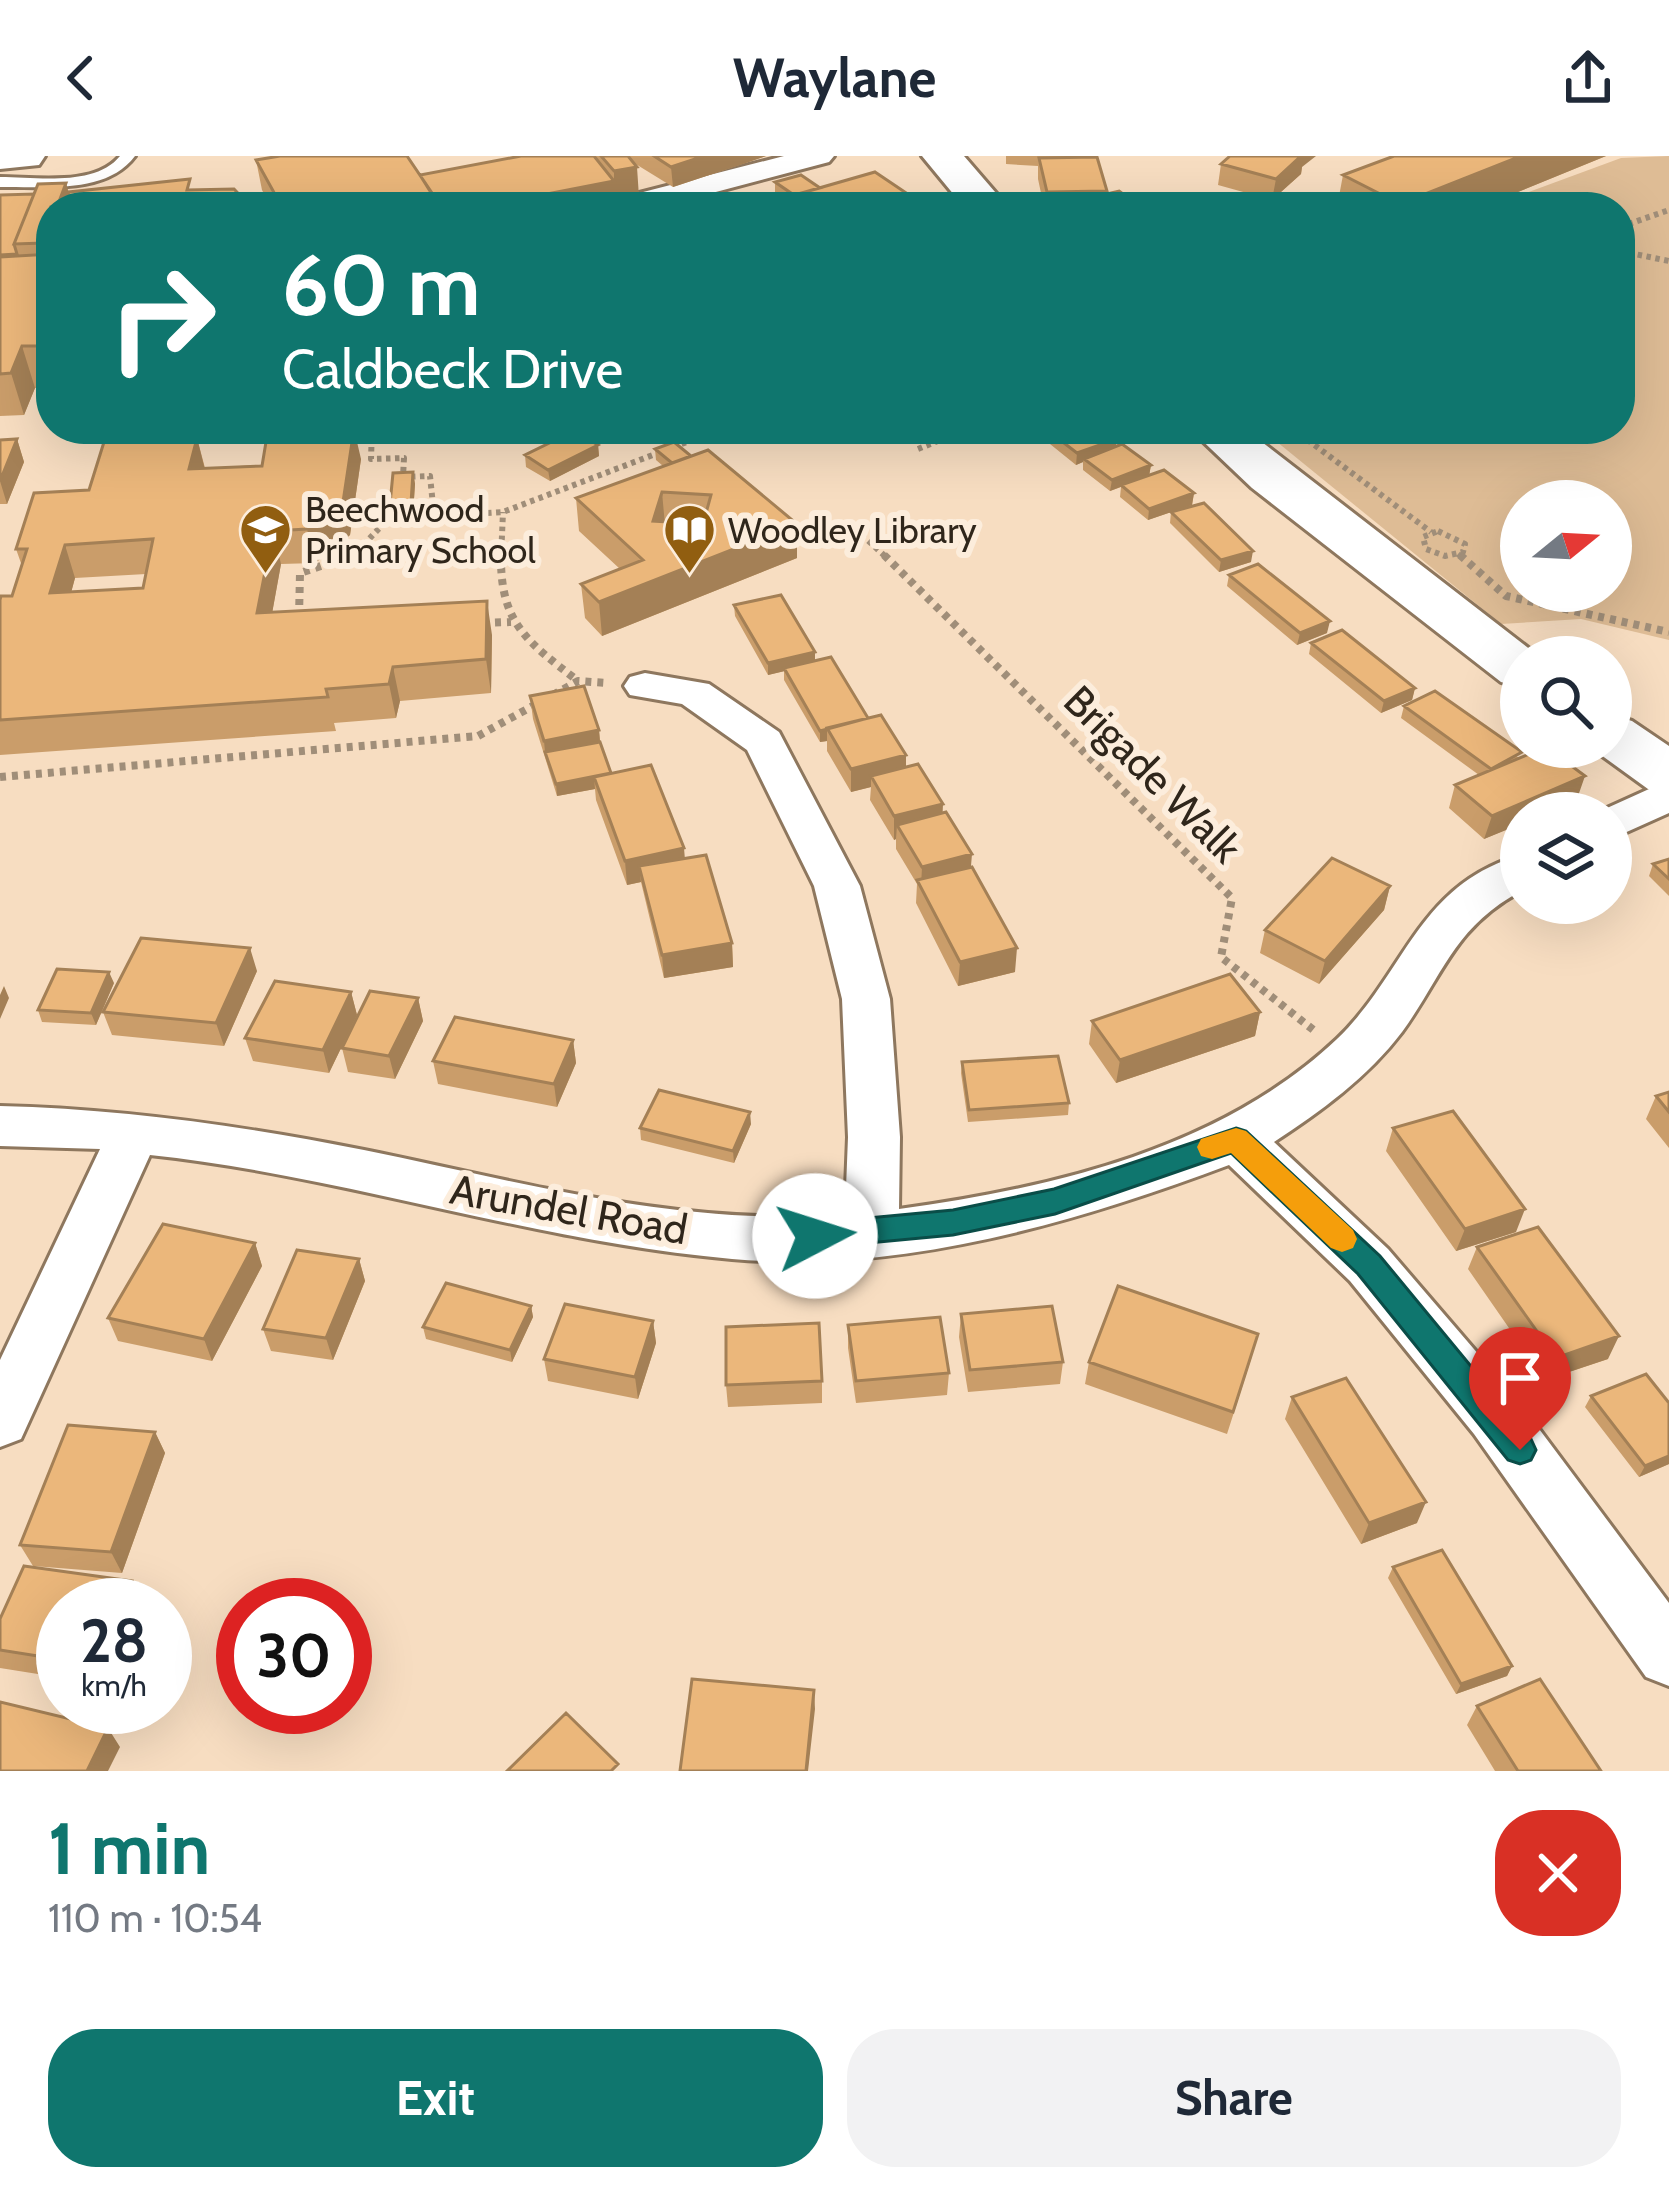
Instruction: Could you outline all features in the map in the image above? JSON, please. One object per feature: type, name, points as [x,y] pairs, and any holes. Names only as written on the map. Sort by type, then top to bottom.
[{"type":"street","points":[[0,157],[25,156]]},
{"type":"street","points":[[645,192],[819,156]]},
{"type":"street","points":[[943,156],[974,192]]},
{"type":"street","points":[[1234,444],[1500,653]]},
{"type":"street","points":[[645,686],[694,694],[764,742],[837,886],[866,999],[874,1137],[872,1231]]},
{"type":"street","points":[[1632,749],[1669,775]]},
{"type":"street","points":[[1632,814],[1669,795]]},
{"type":"street","name":"Arundel Road","points":[[0,1126],[134,1135],[272,1154],[611,1220],[716,1234],[872,1231],[953,1222],[1055,1202],[1236,1139],[1350,1059],[1385,1018],[1411,971],[1464,904],[1500,884]]},
{"type":"street","points":[[0,1421],[134,1135]]},
{"type":"street","points":[[1236,1139],[1383,1282],[1495,1415],[1669,1655]]},
{"type":"lane","points":[[0,182],[100,177],[123,167],[128,156]]},
{"type":"path","points":[[1635,222],[1669,210]]},
{"type":"path","points":[[1635,254],[1669,261]]},
{"type":"path","points":[[372,444],[371,459],[404,458],[403,477],[430,476],[434,514]]},
{"type":"path","points":[[298,634],[300,572],[350,560],[388,519],[503,512],[681,444]]},
{"type":"path","points":[[918,449],[930,444]]},
{"type":"path","points":[[1313,444],[1431,532],[1458,536],[1465,544],[1458,554],[1445,556],[1426,549],[1421,541],[1431,532]]},
{"type":"path","points":[[676,446],[692,460]]},
{"type":"path","points":[[503,512],[500,596],[511,622],[522,638],[578,681]]},
{"type":"path","name":"Brigade Walk","points":[[774,531],[790,546],[850,524],[878,549],[1025,687],[1232,898],[1221,957],[1350,1059]]},
{"type":"path","points":[[1458,554],[1506,596],[1669,632]]},
{"type":"path","points":[[464,624],[511,622]]},
{"type":"path","points":[[0,777],[478,736],[578,681],[645,686]]},
{"type":"shaded area","points":[[1669,156],[1669,640],[1581,619],[1501,624],[1279,444],[1635,444],[1635,192],[1529,192],[1621,158]]},
{"type":"building","points":[[407,156],[431,192],[274,192],[256,160]]},
{"type":"building","points":[[521,156],[594,156],[614,181],[557,192],[431,192],[420,175]]},
{"type":"building","points":[[601,156],[628,156],[637,167],[614,171]]},
{"type":"building","points":[[654,156],[704,156],[671,167]]},
{"type":"building","points":[[1230,156],[1301,156],[1276,179],[1221,164]]},
{"type":"building","points":[[1394,156],[1521,156],[1430,192],[1376,192],[1343,175]]},
{"type":"building","points":[[1097,157],[1107,191],[1047,192],[1039,158]]},
{"type":"building","points":[[875,172],[905,192],[805,192]]},
{"type":"building","points":[[801,175],[820,188],[790,192],[775,182]]},
{"type":"building","points":[[190,179],[187,190],[237,192],[69,192]]},
{"type":"building","points":[[66,183],[63,192],[36,192],[36,243],[14,244],[38,184]]},
{"type":"building","points":[[34,194],[14,244],[17,254],[0,255],[0,195]]},
{"type":"building","points":[[36,255],[36,346],[22,346],[11,373],[0,374],[0,257]]},
{"type":"building","points":[[17,439],[0,481],[0,440]]},
{"type":"building","points":[[103,444],[195,444],[189,469],[262,466],[266,444],[352,444],[343,502],[307,529],[273,531],[257,613],[487,601],[486,659],[393,667],[389,684],[326,689],[328,697],[0,720],[0,600],[12,596],[27,549],[16,549],[34,493],[89,490]],"holes":[[[153,539],[143,588],[50,593],[65,545]]]},
{"type":"building","points":[[547,444],[598,445],[548,470],[525,455]]},
{"type":"building","points":[[676,444],[691,456],[672,463],[655,449]]},
{"type":"building","points":[[1065,444],[1103,444],[1077,453]]},
{"type":"building","points":[[1122,444],[1151,465],[1112,480],[1084,459]]},
{"type":"building","points":[[708,450],[797,524],[599,602],[581,584],[643,560],[576,498]],"holes":[[[662,492],[711,495],[703,524],[653,521]]]},
{"type":"building","points":[[1164,470],[1194,493],[1149,509],[1121,485]]},
{"type":"building","points":[[413,472],[411,503],[390,504],[393,473]]},
{"type":"building","points":[[1204,503],[1253,551],[1221,560],[1171,512]]},
{"type":"building","points":[[1258,564],[1330,621],[1300,633],[1229,575]]},
{"type":"building","points":[[781,595],[815,652],[768,663],[734,605]]},
{"type":"building","points":[[1342,630],[1415,688],[1384,701],[1311,643]]},
{"type":"building","points":[[831,657],[868,718],[820,731],[784,668]]},
{"type":"building","points":[[584,686],[599,730],[544,741],[530,696]]},
{"type":"building","points":[[1435,691],[1500,737],[1500,764],[1491,769],[1404,706]]},
{"type":"building","points":[[881,715],[906,755],[851,769],[827,728]]},
{"type":"building","points":[[600,742],[611,773],[556,784],[545,752]]},
{"type":"building","points":[[918,764],[943,804],[894,816],[871,776]]},
{"type":"building","points":[[651,765],[684,848],[625,861],[594,777]]},
{"type":"building","points":[[1500,766],[1574,768],[1585,776],[1548,792],[1500,792],[1500,813],[1492,816],[1455,785]]},
{"type":"building","points":[[946,812],[972,854],[922,867],[897,825]]},
{"type":"building","points":[[706,855],[732,943],[662,955],[639,866]]},
{"type":"building","points":[[1332,858],[1390,886],[1325,961],[1265,930]]},
{"type":"building","points":[[1669,859],[1669,879],[1653,864]]},
{"type":"building","points":[[972,867],[1017,948],[960,962],[917,880]]},
{"type":"building","points":[[141,938],[250,948],[216,1023],[103,1012]]},
{"type":"building","points":[[57,969],[109,972],[91,1013],[38,1010]]},
{"type":"building","points":[[1230,974],[1260,1012],[1120,1060],[1092,1021]]},
{"type":"building","points":[[275,981],[351,992],[323,1050],[245,1038]]},
{"type":"building","points":[[370,991],[418,998],[389,1056],[342,1048]]},
{"type":"building","points":[[455,1017],[573,1040],[554,1084],[433,1061]]},
{"type":"building","points":[[1058,1056],[1069,1103],[969,1110],[962,1062]]},
{"type":"building","points":[[659,1090],[750,1112],[733,1151],[640,1128]]},
{"type":"building","points":[[1669,1092],[1669,1112],[1656,1096]]},
{"type":"building","points":[[1453,1111],[1525,1209],[1465,1229],[1393,1128]]},
{"type":"building","points":[[163,1224],[255,1243],[204,1339],[108,1318]]},
{"type":"building","points":[[1538,1227],[1619,1336],[1556,1358],[1477,1247]]},
{"type":"building","points":[[297,1250],[359,1259],[326,1338],[263,1329]]},
{"type":"building","points":[[446,1283],[531,1306],[510,1350],[423,1327]]},
{"type":"building","points":[[1118,1286],[1258,1334],[1233,1412],[1089,1362]]},
{"type":"building","points":[[565,1304],[653,1321],[635,1377],[544,1359]]},
{"type":"building","points":[[1052,1306],[1063,1362],[970,1370],[961,1314]]},
{"type":"building","points":[[940,1317],[949,1373],[856,1381],[848,1325]]},
{"type":"building","points":[[819,1323],[822,1381],[726,1385],[726,1327]]},
{"type":"building","points":[[1646,1374],[1669,1403],[1669,1456],[1645,1466],[1591,1396]]},
{"type":"building","points":[[1346,1378],[1426,1502],[1369,1523],[1292,1397]]},
{"type":"building","points":[[68,1425],[155,1432],[111,1552],[20,1545]]},
{"type":"building","points":[[1442,1550],[1512,1666],[1461,1684],[1393,1567]]},
{"type":"building","points":[[24,1566],[110,1578],[36,1578],[36,1656],[0,1650],[0,1619]]},
{"type":"building","points":[[692,1679],[814,1690],[806,1771],[680,1771]]},
{"type":"building","points":[[1540,1679],[1601,1771],[1518,1771],[1477,1706]]},
{"type":"building","points":[[0,1702],[36,1711],[36,1734],[105,1734],[87,1771],[0,1771]]},
{"type":"building","points":[[566,1713],[618,1764],[611,1771],[507,1771]]},
{"type":"slow traffic","points":[[1212,1147],[1236,1139],[1342,1239]]},
{"type":"place","name":"Beechwood Primary School","points":[[266,576]]},
{"type":"place","name":"Woodley Library","points":[[689,576]]},
{"type":"route","points":[[815,1236],[953,1222],[1055,1202],[1236,1139],[1369,1265],[1520,1450]]}]
